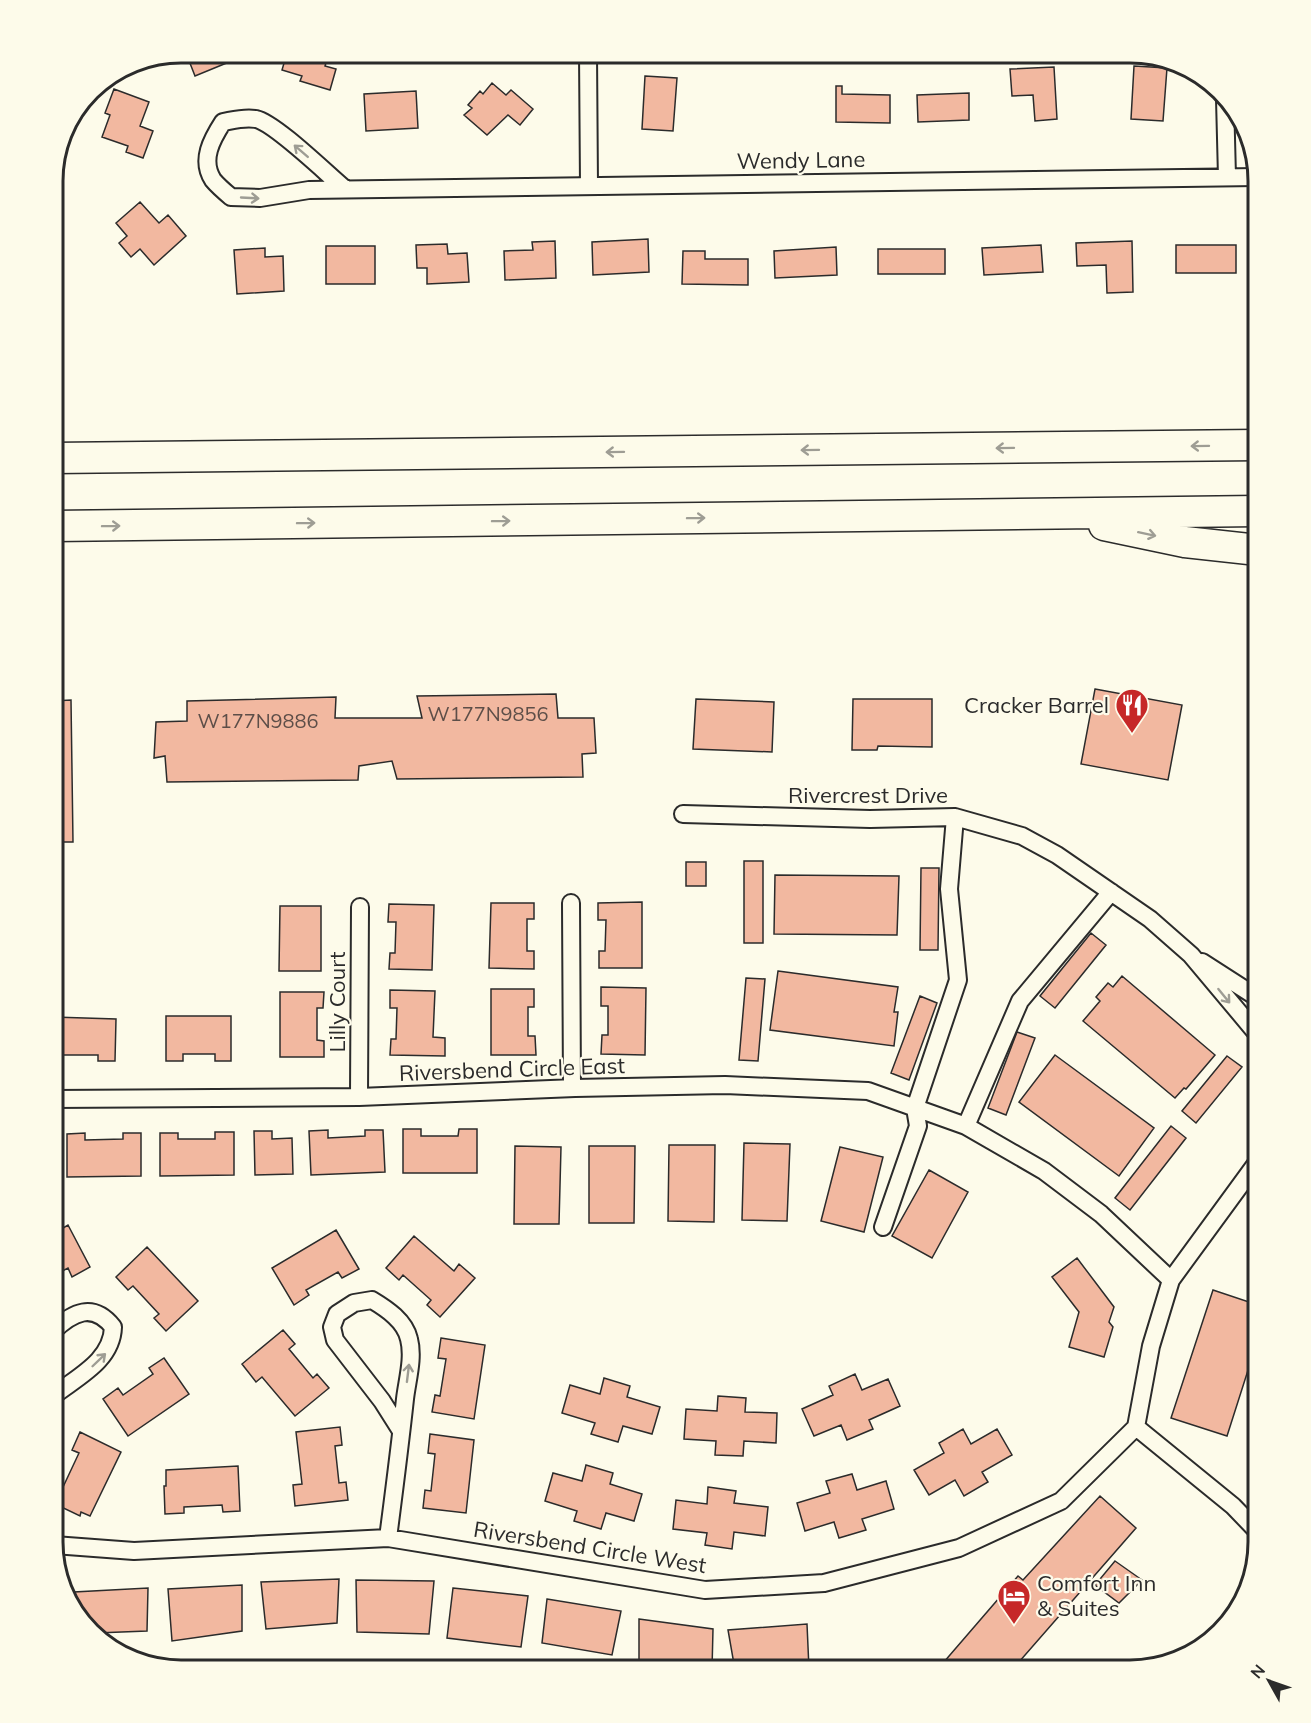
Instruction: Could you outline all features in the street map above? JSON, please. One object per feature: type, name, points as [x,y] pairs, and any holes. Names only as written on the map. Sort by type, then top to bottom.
[{"type":"highway","points":[[63,458],[1248,445]]},
{"type":"highway","points":[[63,526],[1248,511]]},
{"type":"highway","points":[[1048,513],[1185,542],[1248,549]]},
{"type":"street","points":[[588,63],[589,186]]},
{"type":"street","points":[[1225,112],[1227,177]]},
{"type":"street","name":"Wendy Lane","points":[[345,189],[283,135],[258,119],[242,118],[223,122],[211,140],[207,159],[213,179],[231,197],[260,198],[309,190],[345,189],[1248,177]]},
{"type":"street","name":"Rivercrest Drive","points":[[683,814],[870,819],[955,817],[1022,837],[1057,855],[1150,919],[1191,955],[1248,992]]},
{"type":"street","points":[[883,1227],[918,1126],[915,1108],[958,980],[949,889],[955,817]]},
{"type":"street","points":[[1111,892],[1020,1001],[966,1126],[1058,1181],[1101,1214],[1171,1280]]},
{"type":"street","points":[[572,903],[572,1088]]},
{"type":"street","name":"Lilly Court","points":[[358,1097],[360,907]]},
{"type":"street","name":"Rivercrest Drive","points":[[1191,955],[1248,1023]]},
{"type":"street","name":"Riversbend Circle East","points":[[63,1098],[358,1097],[572,1088],[728,1085],[868,1091],[966,1126]]},
{"type":"street","points":[[1248,1175],[1171,1280],[1151,1346],[1136,1427],[1233,1506],[1248,1522]]},
{"type":"street","points":[[388,1538],[410,1362],[409,1339],[399,1320],[385,1308],[372,1300],[354,1303],[337,1314],[332,1327],[335,1340],[401,1431]]},
{"type":"street","points":[[63,1321],[80,1312],[95,1312],[107,1319],[113,1327],[113,1339],[106,1354],[63,1388]]},
{"type":"street","name":"Riversbend Circle West","points":[[63,1546],[134,1551],[388,1538],[705,1590],[824,1583],[959,1548],[1061,1501],[1136,1427]]},
{"type":"building","points":[[190,63],[227,63],[195,76]]},
{"type":"building","points":[[284,63],[326,63],[325,66],[336,69],[330,90],[300,81],[302,76],[282,70]]},
{"type":"building","points":[[1134,66],[1167,69],[1163,121],[1131,119]]},
{"type":"building","points":[[1054,67],[1057,119],[1035,121],[1033,95],[1012,96],[1010,69]]},
{"type":"building","points":[[645,76],[677,78],[673,131],[642,129]]},
{"type":"building","points":[[492,83],[506,95],[511,90],[533,109],[520,125],[508,115],[487,135],[464,115],[472,108],[468,105],[480,91],[483,94]]},
{"type":"building","points":[[836,86],[842,86],[842,94],[890,95],[890,123],[836,122]]},
{"type":"building","points":[[114,89],[149,102],[140,126],[153,131],[143,158],[126,152],[128,146],[102,137],[110,115],[105,113]]},
{"type":"building","points":[[416,91],[418,128],[366,131],[364,94]]},
{"type":"building","points":[[969,93],[969,120],[918,122],[917,95]]},
{"type":"building","points":[[140,202],[159,223],[168,215],[186,236],[154,265],[140,249],[131,257],[119,243],[127,236],[116,223]]},
{"type":"building","points":[[648,239],[649,272],[593,275],[592,242]]},
{"type":"building","points":[[555,241],[556,278],[505,280],[504,251],[533,250],[532,242]]},
{"type":"building","points":[[1132,241],[1133,292],[1107,293],[1106,265],[1077,266],[1076,243]]},
{"type":"building","points":[[447,244],[448,254],[467,253],[469,282],[427,284],[427,268],[417,268],[416,245]]},
{"type":"building","points":[[1041,245],[1043,272],[984,275],[982,248]]},
{"type":"building","points":[[1176,245],[1236,245],[1236,273],[1176,273]]},
{"type":"building","points":[[326,246],[375,246],[375,284],[326,284]]},
{"type":"building","points":[[836,247],[837,275],[775,278],[774,251]]},
{"type":"building","points":[[265,248],[265,257],[283,256],[284,291],[237,294],[234,250]]},
{"type":"building","points":[[878,249],[945,249],[945,274],[878,274]]},
{"type":"building","points":[[683,251],[705,251],[705,259],[748,259],[748,285],[682,284]]},
{"type":"building","name":"Cracker Barrel","points":[[1095,689],[1182,705],[1168,780],[1081,764]]},
{"type":"building","points":[[556,694],[558,718],[594,718],[596,753],[582,754],[583,777],[397,779],[392,761],[359,766],[358,780],[167,782],[165,756],[154,758],[156,722],[187,721],[187,701],[336,697],[335,718],[422,718],[417,696]]},
{"type":"building","points":[[696,699],[774,702],[772,752],[693,749]]},
{"type":"building","points":[[853,699],[932,699],[932,747],[878,746],[877,750],[852,750]]},
{"type":"building","points":[[63,700],[71,700],[73,842],[63,842]]},
{"type":"building","points":[[744,861],[763,861],[763,943],[744,943]]},
{"type":"building","points":[[686,862],[706,862],[706,886],[686,886]]},
{"type":"building","points":[[921,868],[939,868],[938,950],[920,950]]},
{"type":"building","points":[[775,875],[899,876],[897,935],[774,934]]},
{"type":"building","points":[[642,902],[642,968],[599,968],[599,951],[605,951],[606,920],[598,920],[598,903]]},
{"type":"building","points":[[491,903],[534,903],[534,919],[527,919],[527,951],[534,951],[534,969],[489,968]]},
{"type":"building","points":[[389,904],[434,905],[432,970],[389,969],[390,953],[395,953],[396,922],[388,922]]},
{"type":"building","points":[[280,906],[321,906],[321,971],[279,971]]},
{"type":"building","points":[[1091,933],[1106,945],[1055,1008],[1040,996]]},
{"type":"building","points":[[778,971],[898,987],[894,1012],[898,1012],[894,1046],[770,1030]]},
{"type":"building","points":[[1122,976],[1215,1055],[1186,1089],[1184,1088],[1175,1098],[1083,1021],[1100,1001],[1096,997],[1108,983],[1113,987]]},
{"type":"building","points":[[746,978],[765,979],[758,1061],[739,1060]]},
{"type":"building","points":[[601,987],[646,988],[645,1055],[601,1054],[602,1035],[608,1035],[608,1006],[601,1006]]},
{"type":"building","points":[[491,989],[534,989],[534,1007],[528,1007],[528,1036],[535,1036],[536,1055],[491,1055]]},
{"type":"building","points":[[390,990],[435,991],[433,1037],[445,1038],[445,1056],[390,1055],[391,1039],[396,1039],[397,1008],[390,1008]]},
{"type":"building","points":[[280,992],[324,992],[323,1008],[317,1008],[317,1040],[324,1041],[324,1057],[280,1057]]},
{"type":"building","points":[[920,996],[937,1003],[909,1080],[891,1073]]},
{"type":"building","points":[[166,1016],[231,1016],[231,1061],[215,1061],[215,1054],[183,1054],[183,1061],[166,1061]]},
{"type":"building","points":[[63,1017],[116,1019],[115,1061],[98,1061],[98,1055],[63,1055]]},
{"type":"building","points":[[1017,1032],[1035,1038],[1006,1115],[988,1108]]},
{"type":"building","points":[[1055,1055],[1154,1128],[1119,1176],[1019,1102]]},
{"type":"building","points":[[1227,1056],[1242,1067],[1196,1123],[1182,1111]]},
{"type":"building","points":[[1171,1126],[1186,1138],[1130,1210],[1115,1198]]},
{"type":"building","points":[[403,1129],[421,1129],[421,1136],[458,1136],[459,1129],[477,1129],[477,1173],[403,1173]]},
{"type":"building","points":[[328,1130],[328,1138],[365,1136],[365,1130],[383,1130],[385,1172],[311,1175],[309,1131]]},
{"type":"building","points":[[254,1131],[272,1131],[272,1139],[292,1138],[293,1174],[255,1175]]},
{"type":"building","points":[[215,1132],[234,1132],[234,1175],[160,1176],[160,1133],[178,1133],[178,1139],[215,1139]]},
{"type":"building","points":[[85,1133],[85,1140],[123,1139],[123,1133],[141,1133],[141,1176],[67,1177],[67,1134]]},
{"type":"building","points":[[744,1143],[790,1144],[787,1221],[742,1220]]},
{"type":"building","points":[[669,1145],[715,1145],[714,1222],[668,1221]]},
{"type":"building","points":[[515,1146],[561,1147],[559,1224],[514,1224]]},
{"type":"building","points":[[589,1146],[635,1146],[634,1223],[589,1223]]},
{"type":"building","points":[[840,1147],[883,1157],[864,1232],[821,1221]]},
{"type":"building","points":[[929,1170],[968,1192],[932,1258],[892,1236]]},
{"type":"building","points":[[68,1225],[90,1267],[72,1277],[68,1268],[63,1271],[63,1228]]},
{"type":"building","points":[[336,1230],[359,1269],[342,1278],[338,1272],[306,1290],[309,1295],[294,1305],[272,1268]]},
{"type":"building","points":[[414,1236],[454,1271],[459,1264],[475,1278],[440,1317],[427,1305],[431,1300],[403,1275],[399,1280],[386,1268]]},
{"type":"building","points":[[147,1247],[198,1301],[166,1331],[154,1318],[159,1314],[133,1286],[128,1290],[116,1277]]},
{"type":"building","points":[[1077,1258],[1114,1307],[1109,1322],[1113,1327],[1104,1357],[1069,1347],[1079,1312],[1052,1277]]},
{"type":"building","points":[[1213,1290],[1248,1302],[1248,1370],[1227,1436],[1171,1418]]},
{"type":"building","points":[[283,1330],[295,1344],[289,1349],[313,1378],[317,1374],[329,1388],[295,1416],[262,1377],[256,1382],[242,1364]]},
{"type":"building","points":[[441,1338],[485,1345],[474,1419],[432,1412],[435,1395],[440,1396],[446,1359],[438,1358]]},
{"type":"building","points":[[164,1358],[189,1394],[128,1436],[103,1399],[118,1388],[123,1395],[153,1374],[149,1368]]},
{"type":"building","points":[[855,1374],[862,1390],[888,1379],[900,1406],[869,1420],[873,1429],[847,1440],[841,1425],[814,1436],[802,1409],[833,1395],[829,1386]]},
{"type":"building","points":[[604,1378],[630,1386],[627,1397],[660,1407],[652,1434],[623,1426],[618,1442],[591,1434],[595,1423],[562,1413],[570,1385],[600,1394]]},
{"type":"building","points":[[718,1396],[746,1398],[745,1412],[777,1413],[776,1443],[744,1441],[743,1456],[715,1455],[716,1441],[684,1439],[686,1409],[717,1411]]},
{"type":"building","points":[[340,1427],[342,1445],[335,1446],[339,1483],[346,1482],[348,1500],[295,1506],[293,1485],[302,1484],[296,1432]]},
{"type":"building","points":[[963,1429],[971,1444],[997,1429],[1012,1455],[982,1472],[988,1482],[964,1496],[955,1480],[929,1495],[914,1470],[944,1453],[939,1443]]},
{"type":"building","points":[[80,1432],[121,1452],[90,1516],[81,1512],[80,1516],[63,1508],[63,1487],[79,1453],[72,1450]]},
{"type":"building","points":[[430,1434],[474,1440],[466,1513],[423,1508],[425,1490],[431,1491],[435,1454],[428,1453]]},
{"type":"building","points":[[586,1465],[613,1473],[610,1484],[642,1494],[634,1521],[606,1513],[601,1529],[574,1521],[577,1511],[545,1501],[553,1473],[582,1481]]},
{"type":"building","points":[[238,1466],[240,1511],[223,1512],[222,1505],[184,1507],[184,1513],[165,1514],[166,1470]]},
{"type":"building","points":[[852,1474],[857,1490],[886,1481],[894,1509],[862,1519],[866,1530],[839,1538],[834,1522],[805,1531],[797,1503],[830,1493],[826,1481]]},
{"type":"building","points":[[708,1487],[736,1491],[734,1503],[768,1507],[765,1536],[734,1532],[732,1549],[705,1545],[707,1533],[673,1529],[676,1500],[707,1504]]},
{"type":"building","name":"Comfort Inn & Suites","points":[[1100,1496],[1136,1528],[1021,1660],[946,1660],[1018,1576],[1023,1580]]},
{"type":"building","points":[[1115,1561],[1142,1580],[1119,1603],[1095,1585]]},
{"type":"building","points":[[339,1579],[337,1623],[266,1629],[261,1582]]},
{"type":"building","points":[[356,1580],[434,1581],[429,1634],[357,1632]]},
{"type":"building","points":[[242,1585],[242,1631],[172,1641],[168,1589]]},
{"type":"building","points":[[148,1588],[147,1631],[105,1633],[92,1620],[74,1592]]},
{"type":"building","points":[[453,1588],[528,1596],[521,1647],[447,1638]]},
{"type":"building","points":[[547,1599],[621,1611],[612,1655],[542,1643]]},
{"type":"building","points":[[639,1619],[713,1629],[712,1660],[639,1660]]},
{"type":"building","points":[[807,1624],[809,1660],[733,1660],[728,1630]]},
{"type":"place","name":"Cracker Barrel","points":[[1132,734]]},
{"type":"place","name":"Comfort Inn & Suites","points":[[1014,1625]]}]
